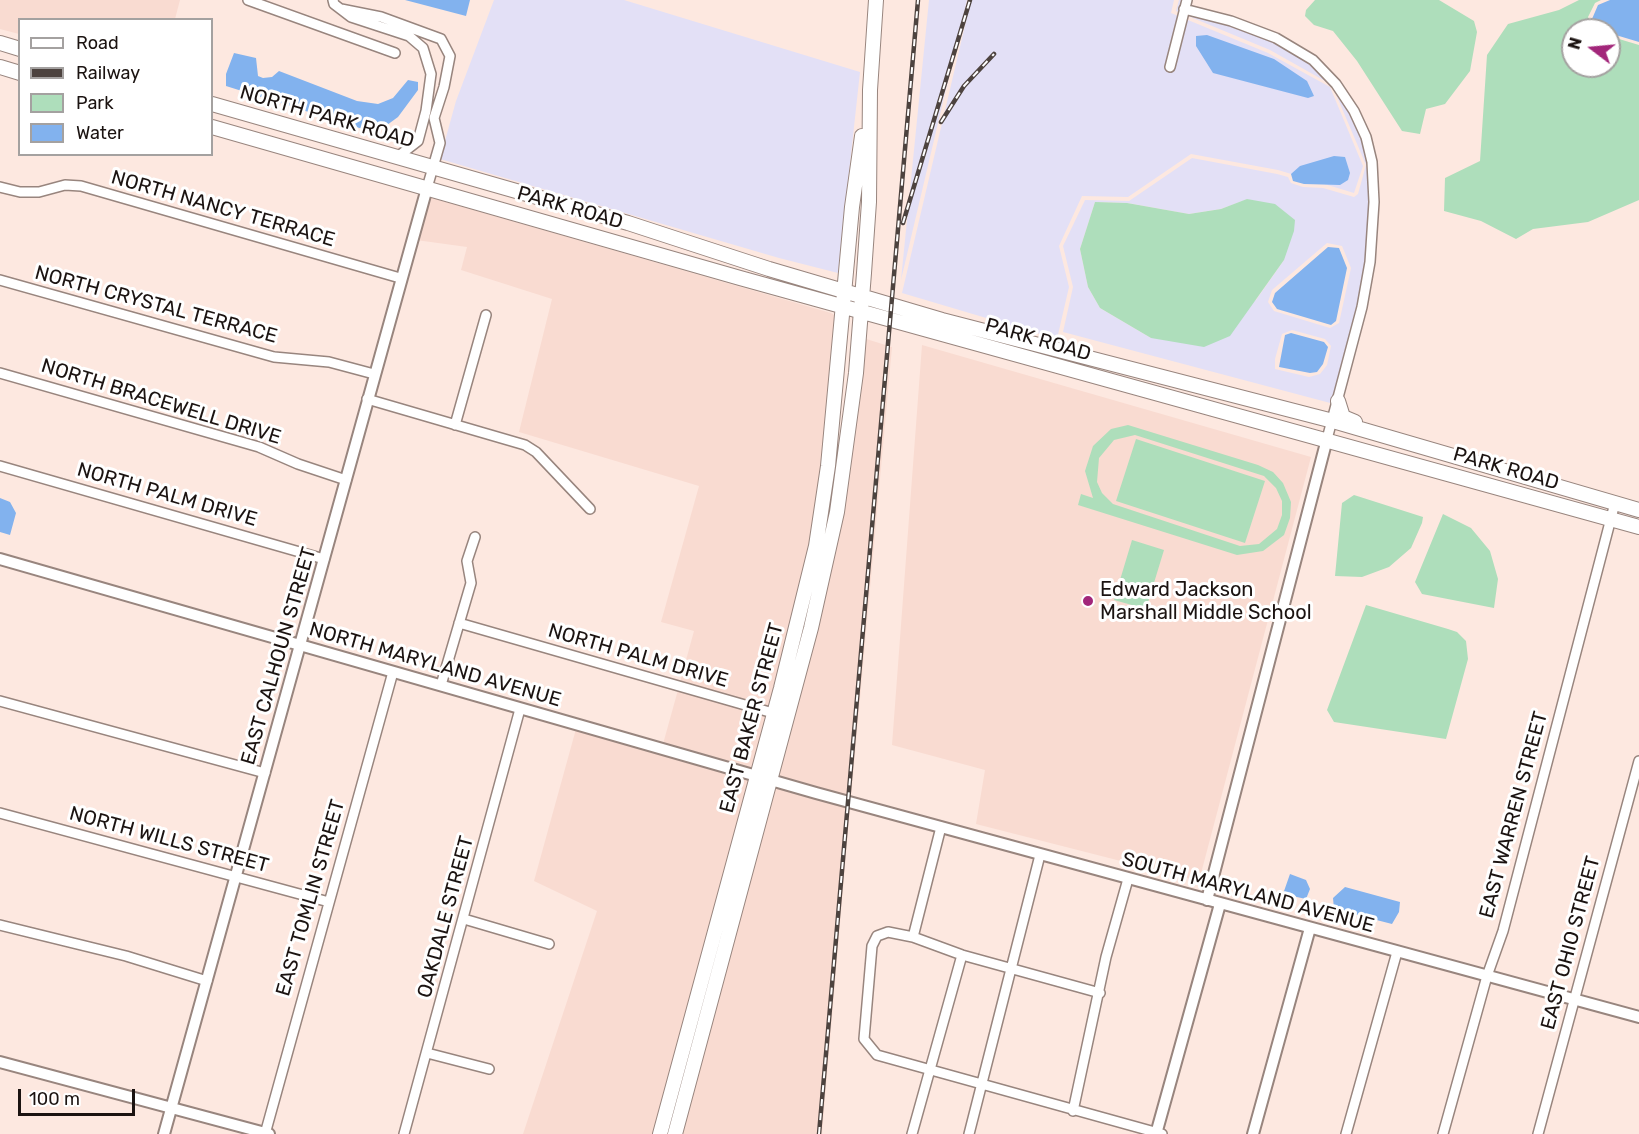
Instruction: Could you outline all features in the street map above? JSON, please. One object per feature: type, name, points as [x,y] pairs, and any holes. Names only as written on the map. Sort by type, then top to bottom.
[{"type":"main road","points":[[852,302],[855,185],[870,90],[876,0]]},
{"type":"main road","points":[[0,43],[18,48]]},
{"type":"main road","points":[[0,67],[18,72]]},
{"type":"main road","name":"NORTH PARK ROAD","points":[[213,104],[432,168]]},
{"type":"main road","name":"NORTH PARK ROAD","points":[[213,127],[427,188]]},
{"type":"main road","name":"PARK ROAD","points":[[432,168],[628,223],[852,302],[973,329],[1333,421],[1639,510]]},
{"type":"main road","name":"PARK ROAD","points":[[427,188],[852,302],[1207,406],[1639,527]]},
{"type":"main road","name":"EAST BAKER STREET","points":[[661,1130],[727,885],[764,777],[823,581],[837,512],[851,412],[852,302]]},
{"type":"main road","name":"EAST BAKER STREET","points":[[675,1132],[741,889],[764,777],[773,713],[809,579],[822,510],[852,302]]},
{"type":"main road","points":[[1338,401],[1343,417],[1419,442],[1444,454]]},
{"type":"main road","points":[[1207,406],[1220,404],[1308,427],[1333,421]]},
{"type":"main road","points":[[1327,439],[1341,435],[1353,436],[1413,451],[1444,454]]},
{"type":"main road","points":[[1610,519],[1620,514],[1639,518]]},
{"type":"street","points":[[248,0],[395,53]]},
{"type":"street","points":[[333,0],[351,17],[441,39],[450,56],[447,76],[418,141],[396,158]]},
{"type":"street","points":[[1170,67],[1186,5],[1276,38],[1313,60],[1336,84],[1354,111],[1366,137],[1372,162],[1374,202],[1370,262],[1338,401],[1207,900]]},
{"type":"street","points":[[341,9],[381,17],[414,34],[423,48],[430,75],[429,117],[440,142],[427,188]]},
{"type":"street","points":[[345,35],[351,17]]},
{"type":"street","points":[[430,75],[447,76]]},
{"type":"street","name":"NORTH NANCY TERRACE","points":[[0,187],[20,192],[39,192],[65,185],[81,186],[400,278]]},
{"type":"street","name":"EAST CALHOUN STREET","points":[[164,1134],[301,645],[400,278],[427,188]]},
{"type":"street","name":"NORTH CRYSTAL TERRACE","points":[[0,280],[274,357],[329,362],[374,374]]},
{"type":"street","points":[[455,425],[486,315]]},
{"type":"street","name":"NORTH BRACEWELL DRIVE","points":[[0,373],[259,447],[298,464],[346,480]]},
{"type":"street","points":[[367,399],[525,445],[536,452],[590,509]]},
{"type":"street","name":"NORTH PALM DRIVE","points":[[0,466],[324,559]]},
{"type":"street","name":"EAST WARREN STREET","points":[[1443,1134],[1487,976],[1503,931],[1615,503]]},
{"type":"street","points":[[441,685],[471,583],[467,561],[474,537]]},
{"type":"street","name":"NORTH MARYLAND AVENUE","points":[[0,559],[847,801]]},
{"type":"street","name":"NORTH PALM DRIVE","points":[[459,623],[773,713]]},
{"type":"street","name":"EAST TOMLIN STREET","points":[[266,1134],[393,672]]},
{"type":"street","points":[[0,701],[265,773]]},
{"type":"street","name":"OAKDALE STREET","points":[[404,1134],[520,709]]},
{"type":"street","name":"EAST OHIO STREET","points":[[1538,1134],[1639,761]]},
{"type":"street","name":"SOUTH MARYLAND AVENUE","points":[[847,801],[1639,1017]]},
{"type":"street","name":"NORTH WILLS STREET","points":[[0,813],[329,902]]},
{"type":"street","points":[[913,937],[941,827]]},
{"type":"street","points":[[969,1134],[1040,855]]},
{"type":"street","points":[[1073,1111],[1106,957],[1128,879]]},
{"type":"street","points":[[727,885],[741,889]]},
{"type":"street","points":[[1100,993],[1010,970],[913,937],[888,932],[877,936],[872,946],[864,1039],[877,1055],[1158,1134],[1220,904]]},
{"type":"street","points":[[464,919],[549,944]]},
{"type":"street","points":[[0,925],[126,956],[207,981]]},
{"type":"street","points":[[1253,1134],[1310,928]]},
{"type":"street","points":[[1346,1134],[1397,952]]},
{"type":"street","points":[[912,1134],[962,955]]},
{"type":"street","points":[[692,1015],[706,1019]]},
{"type":"street","points":[[427,1053],[489,1069]]},
{"type":"street","points":[[0,1062],[266,1134]]},
{"type":"street","points":[[661,1130],[675,1132]]},
{"type":"shaded area","points":[[0,0],[180,0],[175,18],[18,18],[18,34],[0,29]]},
{"type":"shaded area","points":[[494,0],[624,0],[860,72],[838,273],[779,258],[440,159],[456,101]]},
{"type":"shaded area","points":[[929,0],[967,0],[901,280]]},
{"type":"shaded area","points":[[971,0],[1174,0],[1171,13],[1268,53],[1330,87],[1363,166],[1354,193],[1278,170],[1191,154],[1128,197],[1082,196],[1059,246],[1069,287],[1057,339],[902,293]]},
{"type":"shaded area","points":[[1179,0],[1186,0],[1183,10],[1275,39],[1315,62],[1348,99],[1370,143],[1375,222],[1359,339],[1341,397],[1334,404],[1063,332],[1073,287],[1063,246],[1085,200],[1129,201],[1192,158],[1277,174],[1288,177],[1291,183],[1303,187],[1323,188],[1354,197],[1358,194],[1366,165],[1332,85],[1270,50],[1176,11]],"holes":[[[1248,199],[1284,260],[1256,300],[1151,338],[1100,308],[1088,287],[1080,249],[1095,202],[1127,203],[1189,214],[1221,209]],[[1327,243],[1342,246],[1351,268],[1339,323],[1330,328],[1274,311],[1268,302],[1272,290]],[[1292,330],[1325,339],[1331,346],[1327,365],[1320,374],[1309,377],[1275,369],[1275,359],[1282,334]]]},
{"type":"shaded area","points":[[429,197],[831,313],[837,317],[818,510],[770,708],[680,682],[694,631],[661,622],[699,486],[519,432],[552,299],[461,270],[467,247],[416,240]]},
{"type":"shaded area","points":[[863,338],[892,347],[851,798],[776,777],[802,677]]},
{"type":"shaded area","name":"Edward Jackson Marshall Middle School","points":[[922,345],[1311,457],[1199,881],[976,824],[985,770],[892,745]]},
{"type":"shaded area","points":[[678,690],[768,716],[754,769],[663,744]]},
{"type":"shaded area","points":[[576,729],[752,776],[655,1134],[523,1134],[597,911],[534,881]]},
{"type":"shaded area","points":[[773,785],[850,807],[822,1134],[679,1134]]},
{"type":"green space","points":[[1315,0],[1439,0],[1474,21],[1477,32],[1470,71],[1445,104],[1426,109],[1420,134],[1402,131],[1357,61],[1333,31],[1314,25],[1305,16],[1306,10]]},
{"type":"green space","points":[[1579,0],[1601,0],[1595,3],[1589,18],[1561,18],[1561,78],[1621,78],[1621,40],[1639,45],[1639,200],[1588,222],[1533,229],[1516,239],[1481,221],[1444,211],[1445,178],[1480,161],[1487,55],[1508,24],[1559,10]]},
{"type":"green space","points":[[1247,199],[1275,204],[1295,220],[1294,231],[1284,260],[1230,336],[1204,347],[1151,338],[1100,308],[1088,287],[1080,249],[1095,202],[1127,203],[1189,214],[1221,209]]},
{"type":"green space","points":[[1128,425],[1258,465],[1273,472],[1283,483],[1291,502],[1290,518],[1284,535],[1263,551],[1237,555],[1078,505],[1081,494],[1093,498],[1085,471],[1093,446],[1111,429]],"holes":[[[1135,435],[1264,476],[1276,488],[1282,501],[1282,515],[1277,529],[1259,544],[1240,546],[1113,504],[1102,493],[1097,482],[1099,458],[1114,440]]]},
{"type":"green space","points":[[1136,439],[1265,481],[1245,543],[1116,501]]},
{"type":"green space","points":[[1354,495],[1423,517],[1422,523],[1411,548],[1389,567],[1362,577],[1335,576],[1342,503]]},
{"type":"green space","points":[[1443,514],[1471,528],[1490,551],[1498,579],[1494,608],[1422,594],[1415,582]]},
{"type":"green space","points":[[1132,540],[1164,550],[1146,609],[1114,600]]},
{"type":"green space","points":[[1366,605],[1457,632],[1466,641],[1468,659],[1446,739],[1334,722],[1327,710]]},
{"type":"water","points":[[405,0],[470,0],[466,16]]},
{"type":"water","points":[[1610,0],[1639,0],[1639,42],[1621,37],[1621,18],[1592,18],[1598,5]]},
{"type":"water","points":[[1207,35],[1274,59],[1307,81],[1314,96],[1308,98],[1213,73],[1196,46],[1196,36]]},
{"type":"water","points":[[234,53],[256,58],[258,76],[263,78],[272,77],[279,71],[357,101],[378,104],[393,98],[408,80],[418,82],[418,90],[398,117],[387,125],[369,131],[226,86],[226,74]]},
{"type":"water","points":[[1334,156],[1345,157],[1350,173],[1348,180],[1340,185],[1304,184],[1293,181],[1291,174],[1300,166]]},
{"type":"water","points":[[1328,247],[1339,248],[1347,268],[1336,321],[1331,325],[1277,309],[1272,302],[1275,293]]},
{"type":"water","points":[[1291,333],[1324,342],[1328,347],[1323,364],[1317,372],[1310,373],[1279,367],[1285,335]]},
{"type":"water","points":[[0,498],[10,502],[16,513],[10,535],[0,532]]},
{"type":"water","points":[[1290,874],[1306,880],[1310,889],[1306,899],[1283,894]]},
{"type":"water","points":[[1345,887],[1400,902],[1399,912],[1392,924],[1334,909],[1333,898]]},
{"type":"railway","points":[[819,1134],[918,0]]},
{"type":"railway","points":[[903,223],[970,0]]},
{"type":"railway","points":[[941,122],[964,86],[994,54]]},
{"type":"place","name":"Edward Jackson Marshall Middle School","points":[[1088,601]]}]
